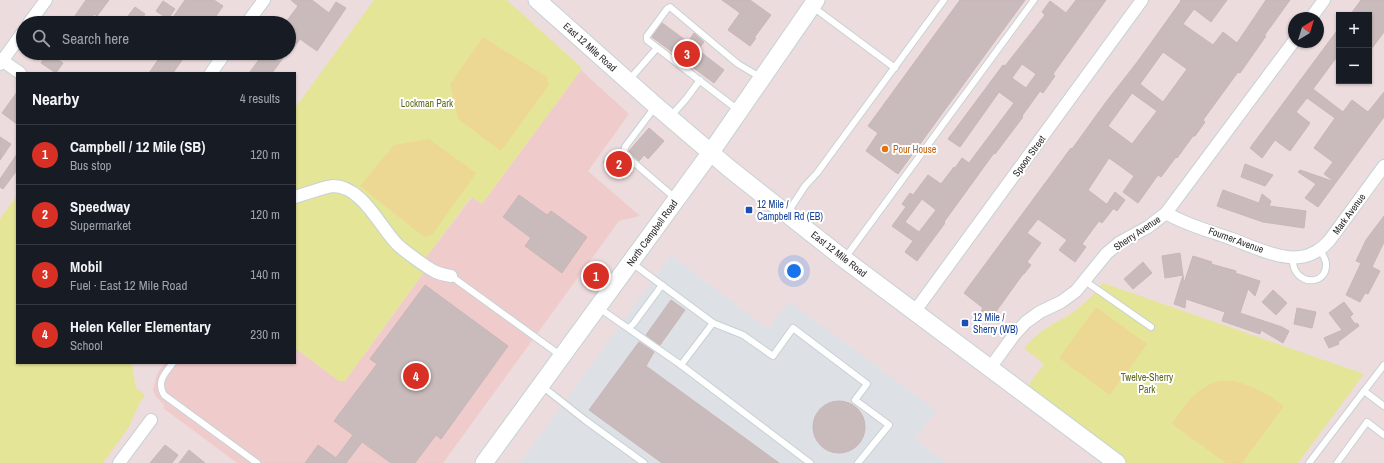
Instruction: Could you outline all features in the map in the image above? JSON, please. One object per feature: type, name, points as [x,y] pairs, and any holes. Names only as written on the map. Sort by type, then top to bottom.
[{"type":"main road","name":"East 12 Mile Road","points":[[537,0],[730,169],[844,259],[1117,463]]},
{"type":"main road","name":"North Campbell Road","points":[[484,463],[740,111],[810,2]]},
{"type":"street","points":[[35,16],[46,0]]},
{"type":"street","points":[[252,16],[264,0]]},
{"type":"street","name":"Spoon Street","points":[[914,311],[1142,0]]},
{"type":"street","points":[[1315,12],[1324,0]]},
{"type":"street","points":[[16,41],[1,61],[18,72]]},
{"type":"street","name":"Sherry Avenue","points":[[990,368],[1014,335],[1026,322],[1040,312],[1061,302],[1076,291],[1107,253],[1119,243],[1148,227],[1166,212],[1289,48]]},
{"type":"street","points":[[212,72],[220,60]]},
{"type":"street","name":"Mark Avenue","points":[[1308,255],[1320,249],[1330,241],[1384,166]]},
{"type":"street","points":[[296,197],[333,186],[346,189],[361,198],[400,247],[434,271],[452,276]]},
{"type":"street","name":"Fourner Avenue","points":[[1166,212],[1185,222],[1267,252],[1292,258],[1308,255]]},
{"type":"street","points":[[119,463],[151,420]]},
{"type":"lane","points":[[787,214],[805,186],[818,173],[944,0]]},
{"type":"lane","points":[[844,259],[1034,0]]},
{"type":"lane","points":[[810,2],[894,68]]},
{"type":"lane","points":[[740,111],[647,40],[647,36],[670,7],[738,64],[762,78]]},
{"type":"lane","points":[[628,81],[657,48]]},
{"type":"lane","points":[[670,117],[686,100],[700,80]]},
{"type":"lane","points":[[656,105],[625,147],[624,154],[677,199]]},
{"type":"lane","points":[[1292,258],[1295,270],[1300,277],[1311,281],[1322,276],[1325,270],[1326,264],[1320,249]]},
{"type":"lane","points":[[630,262],[713,323],[743,335],[773,356],[793,328],[867,384],[855,400],[889,425],[858,463]]},
{"type":"lane","points":[[452,276],[562,356]]},
{"type":"lane","points":[[1085,281],[1151,327]]},
{"type":"lane","points":[[629,328],[662,285]]},
{"type":"lane","points":[[598,307],[680,365],[810,463]]},
{"type":"lane","points":[[680,365],[713,323]]},
{"type":"lane","points":[[172,364],[164,375],[161,383],[161,389],[164,395],[257,463]]},
{"type":"lane","points":[[1309,463],[1384,365]]},
{"type":"lane","points":[[541,385],[585,420],[644,463]]},
{"type":"lane","points":[[1364,391],[1384,406]]},
{"type":"lane","points":[[1337,463],[1367,422],[1384,435]]},
{"type":"shaded area","points":[[483,37],[547,77],[549,85],[501,151],[458,119],[450,84]]},
{"type":"shaded area","points":[[581,70],[629,114],[588,171],[640,216],[619,221],[443,463],[237,463],[163,408],[165,406],[156,397],[153,390],[157,374],[163,364],[296,364],[296,349],[339,381],[345,381],[424,272],[425,259],[472,197],[482,204]]},
{"type":"shaded area","points":[[429,139],[476,173],[432,235],[424,237],[360,186],[394,145]]},
{"type":"shaded area","points":[[671,255],[768,329],[789,301],[937,411],[915,439],[947,463],[520,463]]},
{"type":"shaded area","points":[[1096,307],[1147,344],[1110,395],[1059,358]]},
{"type":"shaded area","points":[[1217,381],[1234,381],[1248,385],[1260,391],[1284,406],[1242,463],[1226,463],[1172,424],[1185,406],[1202,389]]},
{"type":"green space","name":"Lockman Park","points":[[374,0],[507,0],[581,67],[581,70],[482,204],[471,197],[425,259],[424,272],[345,381],[339,381],[296,349],[296,107]]},
{"type":"green space","points":[[16,196],[16,364],[132,364],[136,388],[145,395],[140,402],[129,427],[103,463],[0,463],[0,219]]},
{"type":"green space","name":"Twelve-Sherry Park","points":[[1103,283],[1364,374],[1298,463],[1120,463],[1024,391],[1044,364],[1024,348],[1040,333],[1078,308]]},
{"type":"building","points":[[86,0],[109,0],[97,16],[94,14],[93,16],[75,16]]},
{"type":"building","points":[[185,0],[214,0],[223,6],[216,16],[174,16]]},
{"type":"building","points":[[291,0],[312,0],[329,13],[336,2],[346,8],[317,51],[300,39],[296,44],[296,16],[290,16],[298,6]]},
{"type":"building","points":[[722,0],[750,0],[771,15],[750,46],[728,30],[740,13]]},
{"type":"building","points":[[960,0],[1025,0],[898,174],[866,151],[878,133],[868,126]]},
{"type":"building","points":[[1076,0],[1106,0],[1053,74],[1055,76],[1043,93],[1040,91],[1022,116],[1023,117],[995,154],[994,153],[917,261],[905,252],[913,241],[892,226],[906,207],[902,204],[910,193],[913,195],[928,175],[941,184],[962,158],[969,163],[1014,103],[999,92],[960,147],[948,139],[1003,65],[1005,66],[1045,15],[1042,12],[1050,1],[1066,13]],"holes":[[[1022,64],[1036,74],[1026,88],[1012,78]],[[922,199],[936,210],[919,232],[905,222]]]},
{"type":"building","points":[[1180,0],[1227,0],[1211,22],[1194,9],[1183,24],[1213,45],[1223,32],[1237,43],[1266,0],[1290,0],[1240,73],[1238,72],[1203,120],[1205,122],[1195,136],[1193,136],[1161,177],[1158,175],[1138,203],[1123,192],[1134,176],[1109,158],[1088,190],[1113,209],[1102,223],[1099,221],[1082,244],[1086,247],[1075,262],[1059,250],[1067,240],[1038,219],[1027,233],[1041,243],[1027,262],[1031,265],[990,320],[980,313],[983,308],[964,293],[1071,148],[1072,149],[1138,61],[1181,1]],"holes":[[[1163,52],[1187,69],[1163,102],[1140,84]],[[1132,93],[1157,111],[1132,144],[1108,126]]]},
{"type":"building","points":[[1361,0],[1384,0],[1384,32],[1372,48],[1372,12],[1352,12]]},
{"type":"building","points":[[163,1],[175,9],[170,16],[164,16],[156,11]]},
{"type":"building","points":[[135,7],[145,14],[144,16],[128,16]]},
{"type":"building","points":[[662,23],[688,42],[694,33],[704,42],[698,50],[724,70],[714,83],[652,37]]},
{"type":"building","points":[[1336,32],[1336,58],[1313,89],[1343,112],[1352,100],[1368,112],[1384,92],[1384,117],[1318,207],[1305,198],[1316,184],[1298,172],[1300,170],[1335,182],[1324,174],[1333,162],[1314,148],[1335,118],[1307,98],[1296,112],[1310,123],[1290,151],[1275,140],[1262,158],[1250,148]]},
{"type":"building","points":[[43,60],[58,60],[63,63],[57,72],[54,72],[41,63]]},
{"type":"building","points":[[158,60],[182,60],[174,72],[150,72]]},
{"type":"building","points":[[259,60],[282,60],[273,72],[250,72]]},
{"type":"building","points":[[16,93],[16,123],[2,113]]},
{"type":"building","points":[[649,128],[664,141],[648,159],[644,155],[639,161],[629,151]]},
{"type":"building","points":[[0,137],[11,144],[0,160]]},
{"type":"building","points":[[614,150],[633,167],[623,178],[603,162]]},
{"type":"building","points":[[16,155],[16,171],[3,189],[0,187],[0,179]]},
{"type":"building","points":[[1245,164],[1273,175],[1265,186],[1241,177]]},
{"type":"building","points":[[1223,190],[1259,203],[1262,194],[1271,201],[1269,206],[1306,211],[1304,228],[1263,222],[1217,206]]},
{"type":"building","points":[[1115,192],[1125,200],[1117,211],[1107,204]]},
{"type":"building","points":[[519,195],[547,215],[551,211],[587,237],[562,273],[525,246],[531,238],[503,217]]},
{"type":"building","points":[[1384,216],[1384,242],[1372,267],[1380,271],[1368,294],[1365,293],[1360,302],[1346,295],[1361,263],[1356,261],[1366,240]]},
{"type":"building","points":[[1180,253],[1183,275],[1165,278],[1162,256]]},
{"type":"building","points":[[1193,256],[1212,262],[1211,264],[1236,271],[1235,273],[1260,281],[1255,296],[1248,289],[1240,313],[1282,327],[1289,331],[1283,343],[1261,330],[1260,334],[1222,321],[1225,312],[1186,299],[1185,308],[1174,304],[1183,275],[1184,283]]},
{"type":"building","points":[[1143,262],[1152,273],[1133,289],[1124,279]]},
{"type":"building","points":[[425,285],[508,346],[441,439],[436,435],[415,463],[391,463],[362,442],[346,463],[305,463],[318,445],[336,458],[353,435],[334,421],[377,364],[370,359]]},
{"type":"building","points":[[1273,290],[1287,303],[1276,315],[1262,302]]},
{"type":"building","points":[[671,300],[685,310],[660,345],[646,335]]},
{"type":"building","points":[[1344,302],[1353,314],[1350,317],[1355,324],[1357,323],[1359,326],[1338,342],[1339,344],[1329,348],[1324,338],[1342,330],[1329,313]]},
{"type":"building","points":[[1297,308],[1316,312],[1312,328],[1294,324]]},
{"type":"building","points":[[639,342],[654,352],[646,366],[779,463],[662,463],[589,410]]},
{"type":"building","points":[[834,401],[844,401],[858,408],[865,422],[865,432],[858,446],[844,453],[834,453],[824,449],[817,442],[813,432],[813,422],[817,412],[824,405]]},
{"type":"building","points":[[165,445],[178,455],[172,463],[150,463]]},
{"type":"building","points":[[189,450],[205,463],[179,463]]},
{"type":"place","name":"Mobil","points":[[687,54]]},
{"type":"place","name":"Pour House","points":[[885,149]]},
{"type":"place","name":"Speedway","points":[[619,164]]},
{"type":"place","name":"12 Mile / Campbell Rd (EB)","points":[[749,210]]},
{"type":"place","name":"Campbell / 12 Mile (SB)","points":[[596,276]]},
{"type":"place","name":"12 Mile / Sherry (WB)","points":[[965,323]]},
{"type":"place","name":"Helen Keller Elementary","points":[[416,376]]}]
